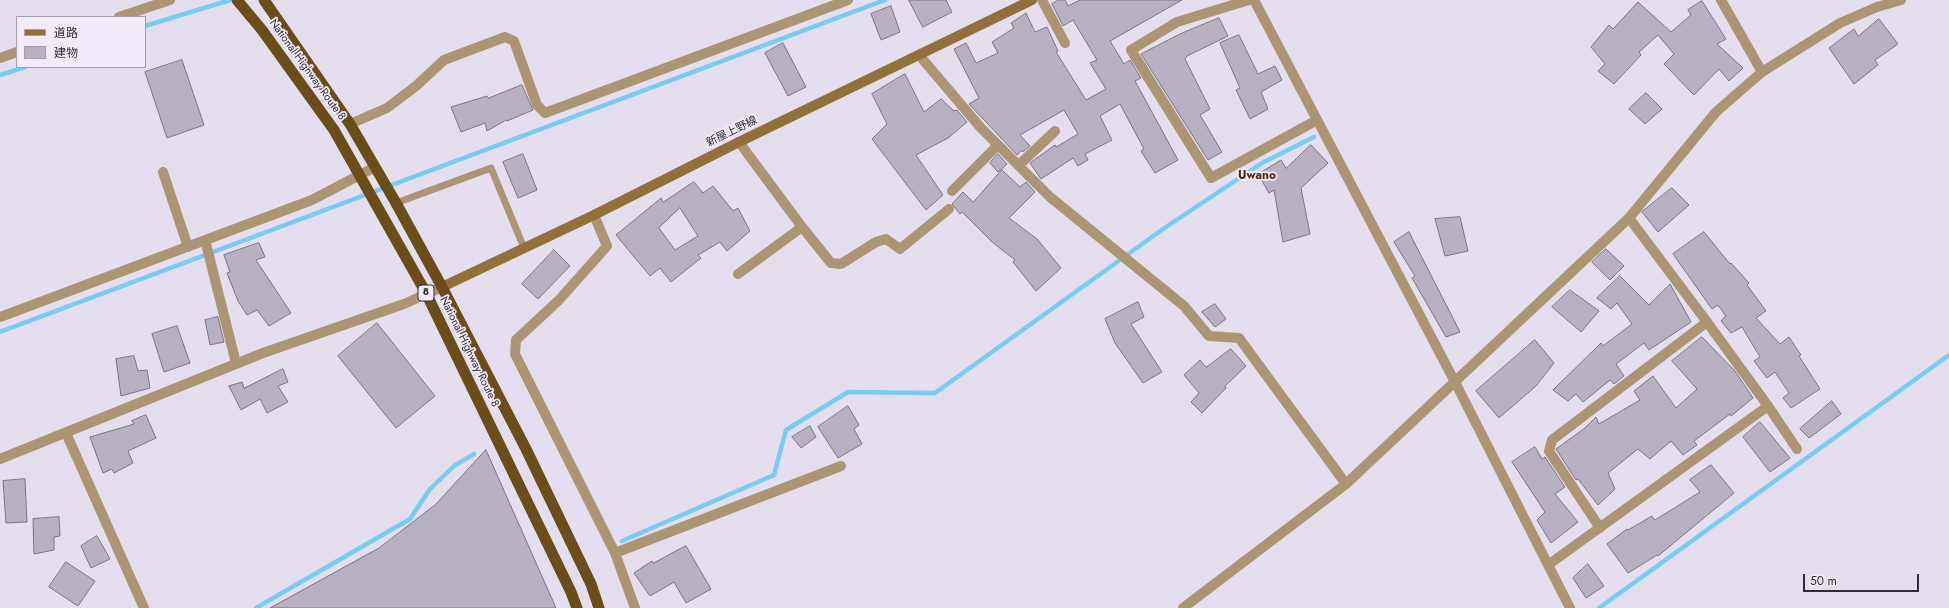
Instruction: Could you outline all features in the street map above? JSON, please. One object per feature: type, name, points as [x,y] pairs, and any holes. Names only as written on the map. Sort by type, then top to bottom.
[{"type":"highway","name":"National Highway Route 8","points":[[237,0],[262,30],[334,130],[426,294],[571,592],[577,608]]},
{"type":"highway","name":"National Highway Route 8","points":[[264,0],[350,124],[442,286],[529,456],[591,584],[599,608]]},
{"type":"main road","name":"新屋上野線","points":[[442,286],[594,215],[739,142],[1032,0]]},
{"type":"street","points":[[122,16],[170,0]]},
{"type":"street","points":[[350,124],[387,108],[416,86],[444,60],[505,37],[514,41],[537,105],[545,112],[848,0]]},
{"type":"street","points":[[1042,0],[1065,43]]},
{"type":"street","points":[[1249,0],[1177,22],[1131,50],[1211,178],[1317,120]]},
{"type":"street","points":[[1254,0],[1455,382],[1570,608]]},
{"type":"street","points":[[1721,0],[1762,72]]},
{"type":"street","points":[[1183,608],[1346,484],[1629,218],[1716,112],[1762,72],[1840,23],[1877,7],[1901,0]]},
{"type":"street","points":[[0,58],[16,52]]},
{"type":"street","points":[[918,55],[998,145],[1050,196],[1184,306],[1209,336],[1239,338],[1346,484]]},
{"type":"street","points":[[1019,165],[1055,131]]},
{"type":"street","points":[[739,142],[802,227],[831,263],[841,264],[876,242],[886,239],[900,249],[949,209]]},
{"type":"street","points":[[952,191],[998,145]]},
{"type":"street","points":[[0,317],[312,200],[374,167]]},
{"type":"street","points":[[163,172],[188,247]]},
{"type":"street","points":[[594,215],[607,246],[559,300],[516,340],[515,354],[615,553],[635,608]]},
{"type":"street","points":[[1629,218],[1707,322],[1768,406],[1797,449]]},
{"type":"street","points":[[738,274],[802,227]]},
{"type":"street","points":[[205,240],[236,364]]},
{"type":"street","points":[[0,459],[236,364],[404,304],[442,286]]},
{"type":"street","points":[[1600,528],[1549,451],[1552,440],[1707,322]]},
{"type":"street","points":[[1548,565],[1768,406]]},
{"type":"street","points":[[66,433],[144,608]]},
{"type":"street","points":[[615,553],[841,466]]},
{"type":"lane","points":[[396,203],[491,168],[524,248]]},
{"type":"building","points":[[909,0],[946,0],[952,12],[923,27]]},
{"type":"building","points":[[1059,0],[1065,0],[1068,6],[1080,0],[1182,0],[1110,41],[1124,64],[1130,60],[1141,78],[1135,81],[1178,160],[1155,173],[1141,151],[1144,149],[1120,104],[1100,116],[1112,140],[1085,154],[1088,160],[1078,166],[1073,158],[1041,179],[1030,163],[1055,145],[1056,147],[1078,134],[1064,110],[1020,135],[1030,146],[1023,152],[1022,150],[1017,155],[969,104],[979,98],[954,49],[966,43],[976,63],[998,53],[992,42],[1014,28],[1011,23],[1026,13],[1035,32],[1047,27],[1058,51],[1056,52],[1086,100],[1106,89],[1090,63],[1097,60],[1073,20],[1063,26],[1052,4]]},
{"type":"building","points":[[1702,1],[1726,39],[1717,44],[1743,68],[1729,81],[1719,69],[1694,95],[1664,64],[1674,54],[1658,35],[1639,52],[1641,55],[1614,84],[1598,71],[1605,64],[1591,47],[1609,25],[1613,29],[1638,2],[1671,32],[1691,15],[1688,10]]},
{"type":"building","points":[[891,6],[900,32],[881,40],[871,14]]},
{"type":"building","points":[[1219,18],[1228,36],[1187,56],[1185,59],[1210,109],[1200,115],[1222,152],[1208,160],[1141,54],[1180,34]]},
{"type":"building","points":[[1879,19],[1898,44],[1875,60],[1878,65],[1854,84],[1829,48],[1854,29],[1858,36]]},
{"type":"building","points":[[1239,35],[1258,74],[1275,66],[1282,80],[1261,92],[1268,109],[1250,119],[1236,90],[1240,88],[1220,43]]},
{"type":"building","points":[[783,43],[806,87],[788,96],[765,53]]},
{"type":"building","points":[[182,60],[204,125],[167,138],[145,72]]},
{"type":"building","points":[[905,74],[924,112],[941,99],[954,111],[957,110],[967,122],[948,138],[916,155],[943,195],[926,210],[872,139],[887,124],[872,94]]},
{"type":"building","points":[[522,85],[533,110],[507,121],[506,120],[487,131],[485,123],[461,132],[451,107],[487,96],[488,98]]},
{"type":"building","points":[[1646,93],[1662,109],[1645,124],[1629,109]]},
{"type":"building","points":[[1311,145],[1328,163],[1301,188],[1310,234],[1283,242],[1274,190],[1269,193],[1258,174],[1281,160],[1286,168]]},
{"type":"building","points":[[523,154],[537,190],[518,198],[503,162]]},
{"type":"building","points":[[998,154],[1007,164],[998,172],[990,163]]},
{"type":"building","points":[[1002,170],[1020,187],[1026,182],[1035,192],[1009,218],[1037,239],[1061,268],[1036,291],[1013,262],[1015,260],[992,242],[962,212],[960,214],[952,204],[963,192],[973,202]]},
{"type":"building","points":[[694,182],[703,193],[713,186],[733,211],[738,208],[750,231],[727,251],[720,242],[698,255],[701,258],[671,282],[660,268],[650,276],[616,235],[661,198],[663,202]],"holes":[[[680,208],[698,236],[675,250],[659,228]]]},
{"type":"building","points":[[1672,188],[1689,205],[1658,232],[1642,212]]},
{"type":"building","points":[[1460,217],[1468,251],[1445,256],[1435,219]]},
{"type":"building","points":[[1409,232],[1460,332],[1446,337],[1412,278],[1415,276],[1394,242]]},
{"type":"building","points":[[1704,232],[1730,264],[1731,263],[1749,283],[1747,285],[1766,311],[1756,318],[1780,344],[1789,337],[1820,389],[1791,408],[1783,398],[1789,393],[1775,372],[1767,378],[1754,361],[1760,357],[1742,327],[1731,333],[1721,321],[1726,316],[1718,305],[1712,309],[1673,254]]},
{"type":"building","points":[[259,243],[265,257],[256,260],[291,313],[269,326],[257,310],[247,315],[238,301],[227,273],[230,272],[224,255]]},
{"type":"building","points":[[1606,249],[1624,266],[1610,280],[1592,262]]},
{"type":"building","points":[[554,250],[570,266],[538,299],[522,284]]},
{"type":"building","points":[[1620,276],[1649,305],[1670,284],[1691,322],[1649,350],[1644,343],[1616,364],[1624,376],[1614,384],[1610,380],[1583,402],[1576,394],[1568,401],[1553,390],[1601,343],[1603,346],[1632,324],[1617,303],[1611,309],[1597,298]]},
{"type":"building","points":[[1570,290],[1599,311],[1581,332],[1552,307]]},
{"type":"building","points":[[1138,302],[1144,317],[1131,324],[1162,372],[1143,383],[1115,343],[1105,319]]},
{"type":"building","points":[[1215,304],[1226,319],[1215,327],[1202,312]]},
{"type":"building","points":[[218,317],[224,342],[210,345],[205,320]]},
{"type":"building","points":[[377,323],[435,396],[396,428],[338,356]]},
{"type":"building","points":[[177,326],[190,363],[164,372],[152,334]]},
{"type":"building","points":[[1702,337],[1735,371],[1753,398],[1731,416],[1730,414],[1694,441],[1697,445],[1683,455],[1671,441],[1650,459],[1638,449],[1608,473],[1615,489],[1598,505],[1578,479],[1576,480],[1556,449],[1585,428],[1596,417],[1599,424],[1640,400],[1634,391],[1653,376],[1676,408],[1697,389],[1672,361]]},
{"type":"building","points":[[1535,340],[1554,363],[1536,386],[1499,418],[1476,391]]},
{"type":"building","points":[[1231,349],[1246,366],[1225,386],[1226,388],[1202,413],[1191,402],[1199,393],[1184,375],[1200,360],[1206,367]]},
{"type":"building","points":[[134,356],[138,371],[147,370],[150,388],[121,396],[116,359]]},
{"type":"building","points":[[283,369],[288,382],[278,386],[288,402],[267,413],[260,399],[241,410],[229,386],[242,382],[244,388]]},
{"type":"building","points":[[1832,401],[1841,414],[1809,438],[1800,429]]},
{"type":"building","points":[[848,406],[859,425],[854,429],[862,444],[838,458],[818,427]]},
{"type":"building","points":[[146,415],[156,438],[128,451],[133,463],[114,473],[112,469],[103,473],[90,437],[134,424],[132,421]]},
{"type":"building","points":[[1760,422],[1790,458],[1770,472],[1743,437]]},
{"type":"building","points":[[810,426],[816,437],[801,448],[792,437]]},
{"type":"building","points":[[1535,447],[1542,459],[1545,457],[1565,487],[1555,494],[1578,522],[1551,543],[1537,520],[1545,512],[1512,462]]},
{"type":"building","points":[[486,450],[556,608],[270,608],[379,548],[435,505]]},
{"type":"building","points":[[1711,465],[1734,493],[1658,556],[1657,555],[1628,573],[1607,544],[1627,529],[1628,530],[1652,516],[1655,520],[1700,492],[1690,480]]},
{"type":"building","points":[[25,479],[27,522],[6,523],[3,481]]},
{"type":"building","points":[[59,517],[60,536],[54,537],[54,550],[34,554],[33,519]]},
{"type":"building","points":[[97,536],[110,559],[91,568],[81,546]]},
{"type":"building","points":[[686,546],[711,589],[686,603],[674,582],[650,596],[634,573],[652,561],[653,563]]},
{"type":"building","points":[[66,562],[95,581],[78,606],[49,587]]},
{"type":"building","points":[[1588,564],[1604,586],[1586,598],[1573,578]]},
{"type":"waterway","points":[[146,26],[230,0]]},
{"type":"waterway","points":[[0,332],[885,0]]},
{"type":"waterway","points":[[0,75],[22,68]]},
{"type":"waterway","points":[[622,541],[774,475],[786,430],[848,392],[935,393],[1163,229],[1262,163],[1314,137]]},
{"type":"waterway","points":[[1599,608],[1949,355]]},
{"type":"waterway","points":[[256,608],[410,519],[430,489],[454,466],[474,454]]},
{"type":"district","name":"Uwano","points":[[1257,176]]}]
